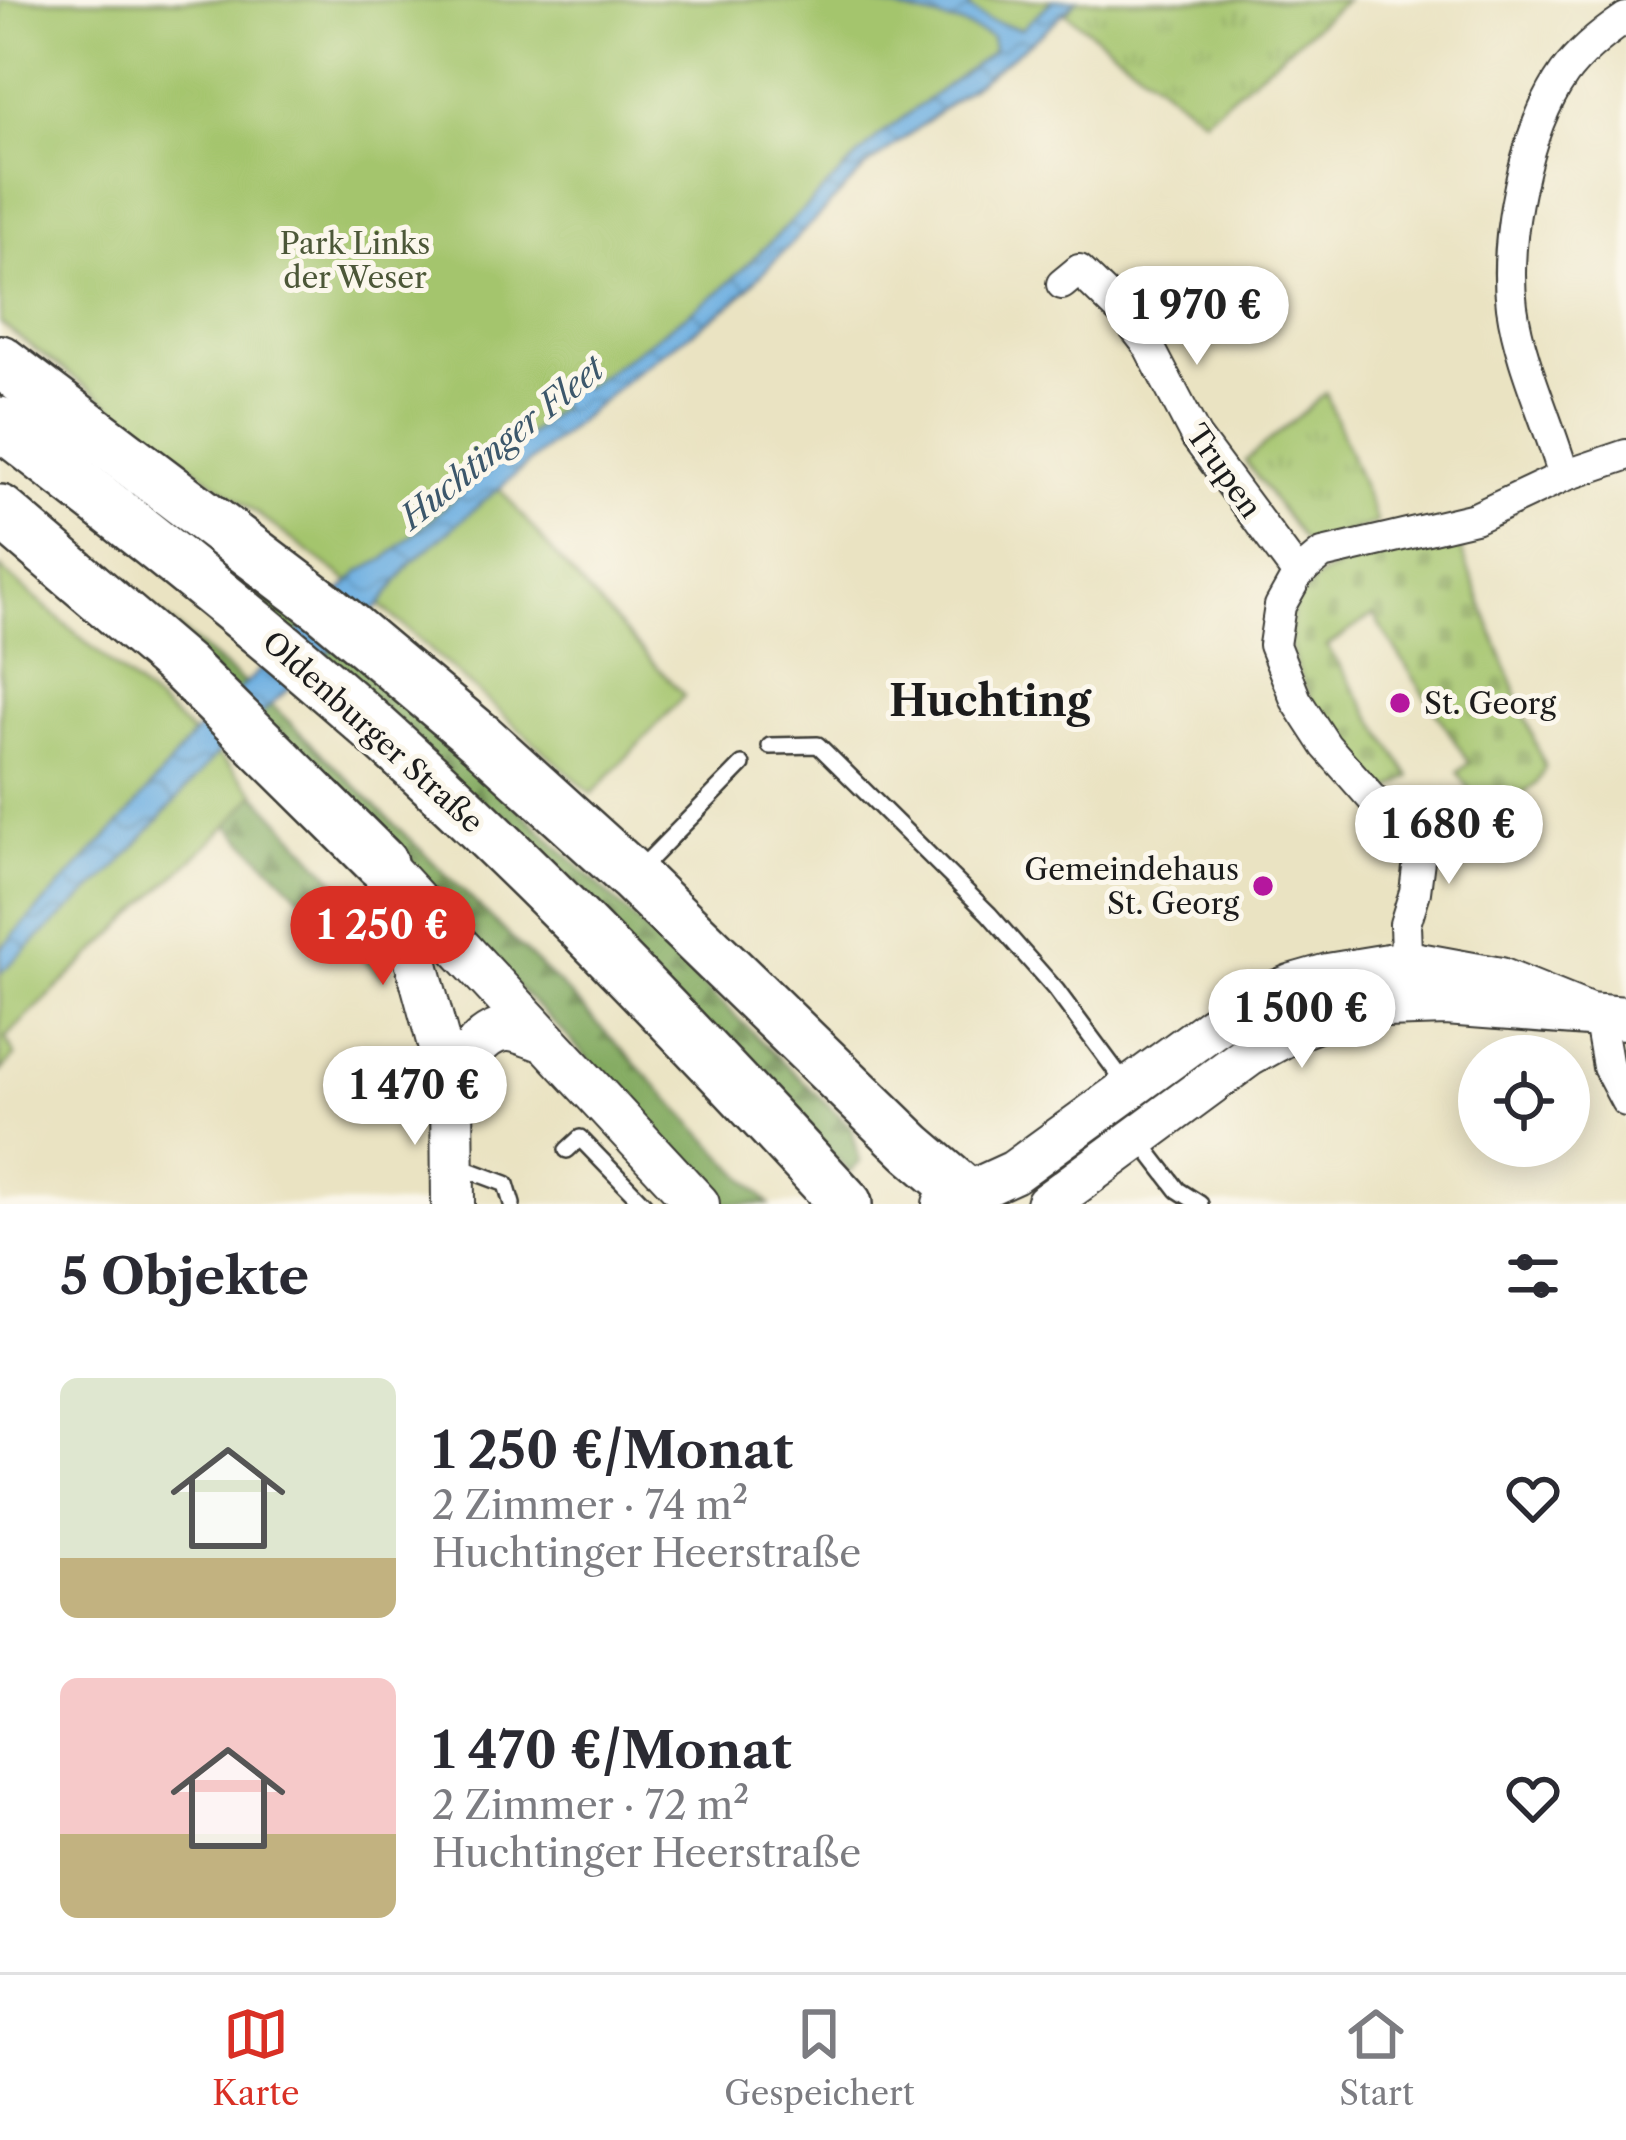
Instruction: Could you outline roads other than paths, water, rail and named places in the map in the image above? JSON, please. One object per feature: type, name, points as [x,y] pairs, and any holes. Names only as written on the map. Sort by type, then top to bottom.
[{"type":"highway","points":[[0,361],[338,620],[480,738],[632,877],[962,1201]]},
{"type":"highway","name":"Oldenburger Straße","points":[[0,423],[139,530],[266,688]]},
{"type":"highway","name":"Oldenburger Straße","points":[[0,465],[113,550],[266,688],[457,805],[588,933],[815,1195]]},
{"type":"highway","points":[[0,511],[184,668],[266,688],[381,863]]},
{"type":"main road","points":[[381,863],[698,1204]]},
{"type":"main road","points":[[381,863],[415,957],[452,1092],[454,1185]]},
{"type":"main road","points":[[962,1201],[1042,1154],[1248,1004],[1328,975],[1407,962],[1467,970],[1603,1016]]},
{"type":"main road","points":[[1047,1204],[1249,1055],[1296,1029],[1355,1007],[1408,1005],[1603,1016]]},
{"type":"main road","points":[[452,1092],[464,1064],[483,1039],[505,1030],[546,1041]]},
{"type":"street","points":[[1564,476],[1515,321],[1511,237],[1533,146],[1552,95],[1582,54],[1626,18]]},
{"type":"street","name":"Trupen","points":[[1062,284],[1079,270],[1121,311],[1148,345],[1196,437],[1298,574]]},
{"type":"street","points":[[1408,1005],[1406,924],[1419,860],[1410,841],[1326,746],[1296,700],[1274,645],[1280,606],[1298,574],[1322,554],[1475,518],[1564,476],[1626,454]]},
{"type":"street","points":[[1603,1016],[1608,1067],[1626,1101]]},
{"type":"lane","points":[[770,746],[818,745],[989,914],[1056,990],[1130,1090]]},
{"type":"lane","points":[[632,877],[742,765]]},
{"type":"lane","points":[[1136,1136],[1178,1190],[1200,1204]]},
{"type":"lane","points":[[567,1150],[580,1138],[644,1204]]},
{"type":"lane","points":[[454,1185],[506,1184],[512,1204]]},
{"type":"water","points":[[859,0],[971,0],[969,9],[1021,29],[1053,0],[1077,0],[1042,33],[865,168],[733,303],[638,370],[410,564],[380,605],[217,754],[118,866],[0,973],[0,949],[128,815],[194,734],[361,571],[385,559],[561,407],[556,400],[578,381],[584,388],[720,291],[880,135],[993,51],[992,37],[960,24]]},
{"type":"place","name":"St. Georg","points":[[1400,703]]},
{"type":"place","name":"Gemeindehaus St. Georg","points":[[1263,886]]},
{"type":"district","name":"Huchting","points":[[990,701]]},
{"type":"park label","name":"Park Links der Weser","points":[[355,260]]},
{"type":"water label","name":"Huchtinger Fleet","points":[[502,443]]}]
